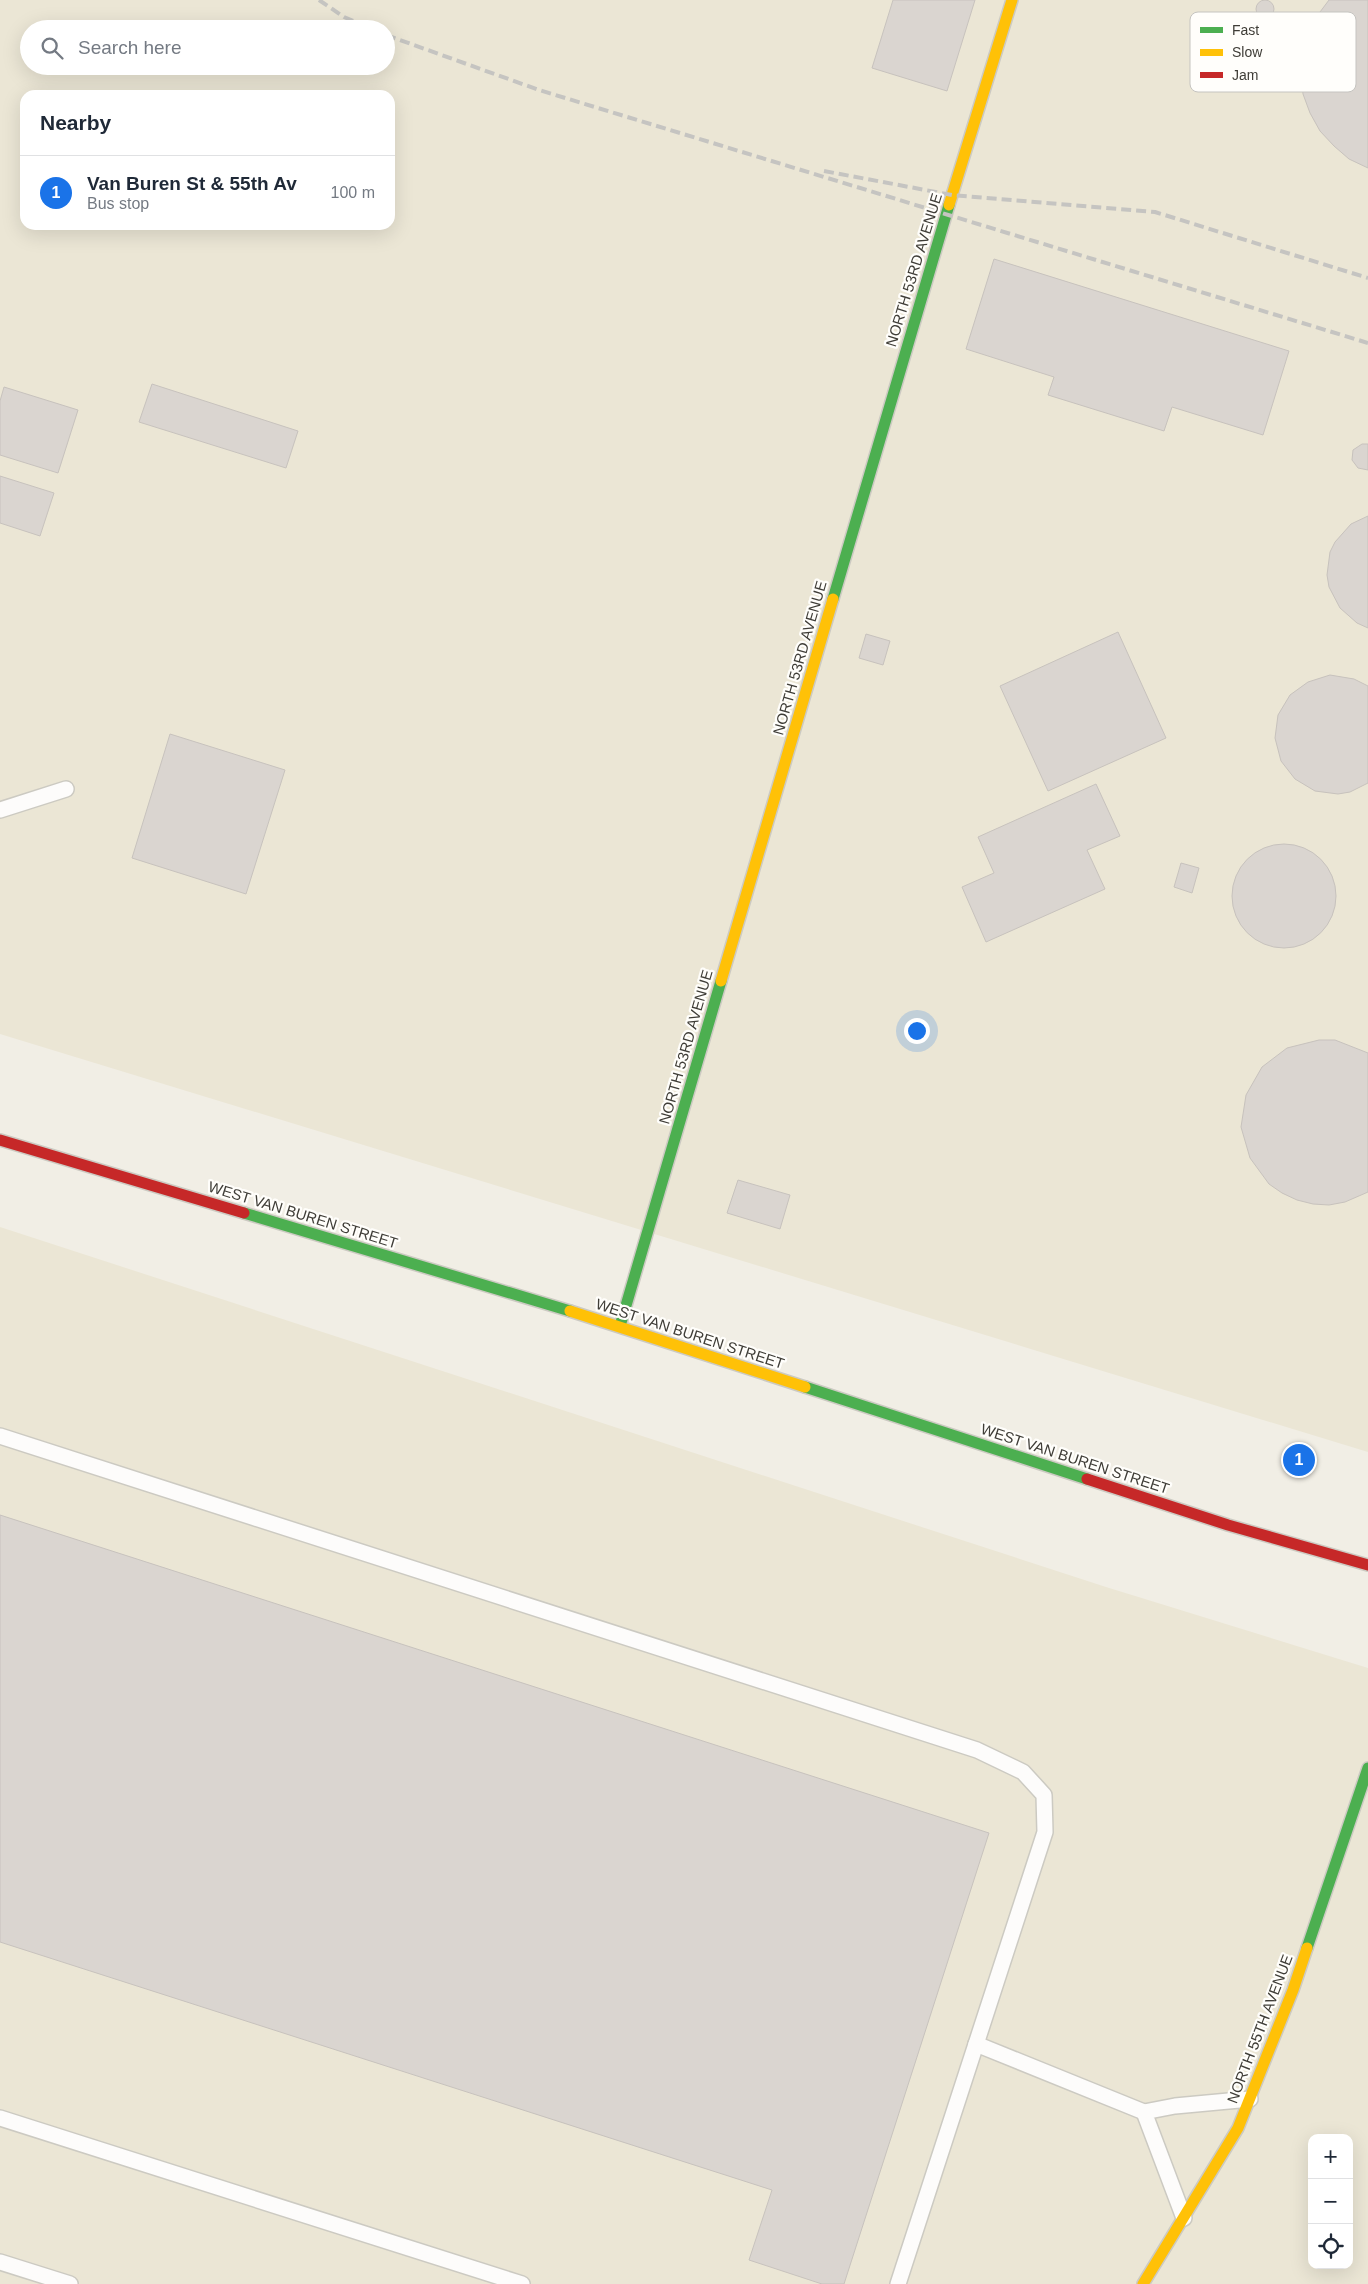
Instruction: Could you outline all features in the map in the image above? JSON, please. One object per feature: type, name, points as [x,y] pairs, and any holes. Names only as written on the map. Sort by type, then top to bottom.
[{"type":"street","name":"NORTH 53RD AVENUE","points":[[620,1326],[946,214],[1012,0]]},
{"type":"street","name":"WEST VAN BUREN STREET","points":[[0,1140],[620,1326],[1228,1525],[1368,1565]]},
{"type":"street","name":"NORTH 55TH AVENUE","points":[[1143,2284],[1238,2128],[1293,1990],[1368,1768]]},
{"type":"lane","points":[[0,810],[66,789]]},
{"type":"lane","points":[[0,1436],[977,1750],[1022,1772],[1044,1795],[1046,1832],[898,2284]]},
{"type":"lane","points":[[976,2044],[1144,2112],[1175,2106],[1250,2099]]},
{"type":"lane","points":[[1144,2112],[1184,2218]]},
{"type":"lane","points":[[0,2118],[522,2284]]},
{"type":"lane","points":[[0,2262],[70,2284]]},
{"type":"shaded area","points":[[0,0],[1368,0],[1368,1452],[0,1034]]},
{"type":"shaded area","points":[[0,1227],[1106,1587],[1368,1668],[1368,2284],[0,2284]]},
{"type":"building","points":[[893,0],[975,0],[947,91],[872,68]]},
{"type":"building","points":[[1265,0],[1273,6],[1273,12],[1257,12],[1256,9],[1259,3]]},
{"type":"building","points":[[1329,0],[1368,0],[1368,168],[1349,159],[1320,131],[1310,113],[1303,94],[1303,92],[1356,92],[1356,12],[1320,12]]},
{"type":"building","points":[[994,259],[1289,351],[1263,435],[1172,407],[1164,431],[1048,395],[1054,377],[966,349]]},
{"type":"building","points":[[152,384],[298,431],[286,468],[139,422]]},
{"type":"building","points":[[4,387],[78,410],[58,473],[0,455],[0,401]]},
{"type":"building","points":[[1362,444],[1368,444],[1368,470],[1358,468],[1352,460],[1353,450]]},
{"type":"building","points":[[0,476],[54,493],[40,536],[0,523]]},
{"type":"building","points":[[1368,516],[1368,628],[1357,623],[1340,608],[1329,587],[1327,575],[1330,552],[1335,542],[1351,524]]},
{"type":"building","points":[[1118,632],[1166,738],[1048,791],[1000,686]]},
{"type":"building","points":[[866,634],[890,641],[883,665],[859,658]]},
{"type":"building","points":[[1330,675],[1354,679],[1368,686],[1368,783],[1350,792],[1338,794],[1315,791],[1295,779],[1281,761],[1275,738],[1278,715],[1290,695],[1308,682]]},
{"type":"building","points":[[170,734],[285,770],[246,894],[132,858]]},
{"type":"building","points":[[1096,784],[1120,836],[1087,850],[1105,889],[986,942],[962,887],[994,873],[978,837]]},
{"type":"building","points":[[1284,844],[1304,848],[1321,859],[1332,876],[1336,896],[1332,916],[1321,933],[1304,944],[1284,948],[1264,944],[1247,933],[1236,916],[1232,896],[1236,876],[1247,859],[1264,848]]},
{"type":"building","points":[[1181,863],[1199,868],[1192,893],[1174,887]]},
{"type":"building","points":[[1319,1040],[1335,1040],[1368,1053],[1368,1192],[1345,1202],[1329,1205],[1297,1200],[1269,1184],[1250,1158],[1241,1127],[1246,1095],[1262,1067],[1287,1048]]},
{"type":"building","points":[[738,1180],[790,1195],[780,1229],[727,1213]]},
{"type":"building","points":[[0,1515],[989,1833],[844,2284],[822,2284],[749,2260],[772,2190],[0,1942]]},
{"type":"railway","points":[[319,0],[351,20]]},
{"type":"railway","points":[[395,38],[539,90],[1368,343]]},
{"type":"railway","points":[[824,171],[952,195],[1155,212],[1368,278]]},
{"type":"traffic: fast","points":[[833,599],[949,205]]},
{"type":"traffic: fast","points":[[620,1326],[721,981]]},
{"type":"traffic: fast","points":[[244,1213],[570,1311]]},
{"type":"traffic: fast","points":[[805,1387],[1087,1479]]},
{"type":"traffic: fast","points":[[1307,1948],[1368,1768]]},
{"type":"traffic: slow","points":[[949,205],[1012,0]]},
{"type":"traffic: slow","points":[[721,981],[833,599]]},
{"type":"traffic: slow","points":[[570,1311],[805,1387]]},
{"type":"traffic: slow","points":[[1143,2284],[1238,2128],[1293,1990],[1307,1948]]},
{"type":"traffic: jam","points":[[0,1140],[244,1213]]},
{"type":"traffic: jam","points":[[1087,1479],[1228,1525],[1368,1565]]},
{"type":"place","name":"Van Buren St & 55th Av","points":[[1299,1460]]}]
